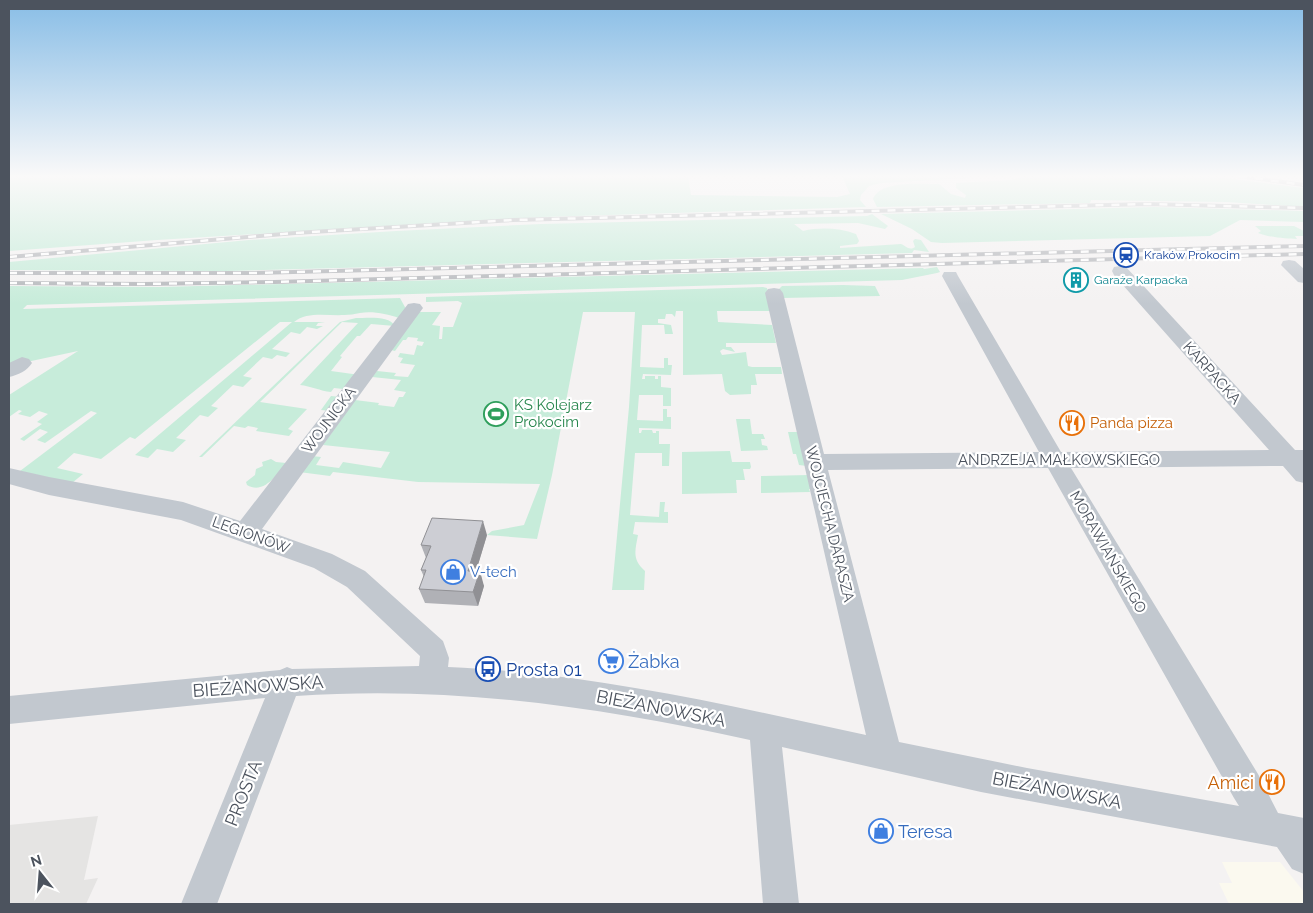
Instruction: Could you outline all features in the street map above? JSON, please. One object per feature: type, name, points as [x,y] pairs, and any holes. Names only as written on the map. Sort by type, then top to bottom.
[{"type":"street","points":[[1289,265],[1304,278]]},
{"type":"street","name":"KARPACKA","points":[[1120,271],[1297,458],[1304,475]]},
{"type":"street","name":"MORAWIAŃSKIEGO","points":[[950,276],[1054,459],[1241,777],[1291,838]]},
{"type":"street","name":"WOJCIECHA DARASZA","points":[[774,293],[886,755]]},
{"type":"street","name":"WOJNICKA","points":[[245,532],[414,308]]},
{"type":"street","name":"ANDRZEJA MAŁKOWSKIEGO","points":[[814,462],[1297,458]]},
{"type":"street","name":"LEGIONÓW","points":[[9,476],[49,486],[183,511],[323,561],[356,579],[433,650],[435,658],[432,680]]},
{"type":"street","name":"BIEŻANOWSKA","points":[[9,710],[287,681],[396,678],[527,686],[586,693],[657,705],[886,755],[1291,838]]},
{"type":"street","name":"PROSTA","points":[[199,904],[287,681]]},
{"type":"street","points":[[765,728],[781,904]]},
{"type":"shaded area","points":[[98,816],[84,880],[98,878],[86,904],[9,904],[9,825]]},
{"type":"shaded area","points":[[1222,862],[1280,862],[1304,892],[1304,904],[1229,904],[1219,883],[1232,883]]},
{"type":"green space","points":[[9,219],[517,219],[157,240],[9,251]]},
{"type":"green space","points":[[761,219],[878,219],[888,226],[885,229],[858,223],[794,224],[803,231],[830,229],[856,234],[859,241],[857,244],[840,246],[840,248],[901,244],[911,248],[915,247],[913,241],[915,239],[921,240],[929,252],[914,250],[912,253],[225,271],[9,270],[9,262],[249,240],[541,224]]},
{"type":"green space","points":[[891,219],[1304,219],[1304,222],[1240,220],[1210,236],[942,243],[931,242],[912,229]]},
{"type":"green space","points":[[1255,226],[1294,226],[1304,231],[1304,236],[1295,236],[1297,239],[1266,236],[1258,233],[1261,231]]},
{"type":"green space","points":[[937,267],[940,272],[902,280],[27,305],[23,309],[400,298],[406,309],[399,318],[370,312],[346,315],[311,315],[299,319],[294,322],[325,322],[318,323],[316,326],[323,326],[317,329],[307,327],[300,334],[291,332],[272,349],[290,353],[286,357],[277,355],[272,359],[263,357],[243,376],[252,378],[243,387],[233,385],[211,406],[218,408],[208,417],[200,415],[176,438],[186,440],[173,452],[157,449],[148,458],[135,455],[292,322],[280,322],[135,439],[130,437],[101,459],[74,453],[57,468],[83,474],[72,483],[20,471],[97,413],[91,411],[45,443],[37,440],[48,432],[40,429],[24,441],[20,439],[42,424],[37,422],[48,414],[39,411],[30,417],[18,414],[22,411],[19,410],[9,417],[9,395],[78,351],[22,363],[9,371],[9,286],[160,287],[924,269]]},
{"type":"green space","points":[[782,286],[875,286],[880,296],[782,298],[779,289]]},
{"type":"green space","points":[[767,288],[772,311],[717,311],[718,322],[772,325],[776,343],[726,343],[726,347],[731,347],[735,352],[723,349],[720,351],[722,355],[746,352],[748,366],[781,367],[782,374],[755,374],[757,385],[751,385],[751,394],[730,395],[725,391],[722,374],[683,375],[683,311],[676,311],[675,317],[672,314],[666,314],[665,319],[658,319],[658,323],[671,325],[673,334],[665,334],[664,325],[642,325],[640,367],[664,368],[664,358],[668,358],[668,365],[672,365],[671,375],[643,374],[642,379],[645,379],[645,376],[655,376],[655,379],[658,379],[658,376],[661,376],[661,387],[671,388],[671,406],[663,406],[663,395],[639,395],[637,420],[663,421],[663,409],[667,409],[667,417],[671,417],[671,429],[639,428],[639,433],[642,430],[652,430],[653,433],[659,431],[659,444],[670,444],[669,466],[662,466],[662,453],[635,453],[630,515],[659,517],[660,502],[665,502],[664,512],[668,512],[668,523],[635,522],[633,534],[638,535],[636,559],[645,571],[644,590],[612,590],[629,407],[635,312],[583,312],[552,475],[537,539],[487,535],[492,531],[524,525],[540,484],[418,482],[333,472],[330,476],[299,472],[312,456],[321,457],[316,465],[339,468],[343,462],[381,468],[390,452],[323,445],[355,400],[394,407],[399,397],[403,397],[406,392],[394,390],[401,380],[372,377],[377,371],[396,373],[394,376],[408,377],[415,365],[400,363],[403,358],[398,357],[400,353],[414,355],[417,345],[422,346],[424,342],[417,341],[418,338],[408,337],[406,340],[403,340],[395,351],[391,350],[417,312],[441,312],[432,325],[440,326],[439,339],[442,339],[443,327],[453,327],[462,303],[458,301],[426,302],[426,297]]},
{"type":"green space","points":[[356,318],[388,320],[395,326],[371,324],[360,336],[357,336],[340,356],[342,357],[331,371],[360,375],[331,411],[321,410],[331,396],[341,397],[343,389],[334,388],[331,392],[300,385],[358,323],[342,322],[260,402],[307,409],[288,429],[293,431],[289,436],[256,431],[258,428],[248,426],[245,428],[234,426],[202,457],[199,457],[340,322]]},
{"type":"green space","points":[[736,419],[750,419],[752,434],[763,434],[765,439],[761,439],[762,445],[767,446],[768,450],[741,451]]},
{"type":"green space","points":[[788,432],[799,432],[807,466],[799,465],[796,454],[793,454]]},
{"type":"green space","points":[[730,451],[732,462],[750,462],[751,467],[750,469],[743,469],[745,480],[736,480],[737,493],[682,494],[682,452]]},
{"type":"green space","points":[[271,459],[276,462],[286,463],[266,485],[254,488],[247,485],[246,482],[255,475],[256,469],[263,466],[262,462]]},
{"type":"green space","points":[[809,475],[812,489],[809,489],[810,492],[761,493],[761,476]]},
{"type":"building","name":"V-tech","points":[[432,518],[483,521],[468,571],[480,571],[473,592],[419,589],[426,570],[421,570],[431,546],[421,545]]},
{"type":"railway","points":[[9,257],[295,233],[513,220],[568,219]]},
{"type":"railway","points":[[9,273],[254,273],[1304,246]]},
{"type":"railway","points":[[9,283],[143,284],[274,282],[1304,254]]},
{"type":"place","name":"Kraków Prokocim","points":[[1126,255]]},
{"type":"place","name":"Garaże Karpacka","points":[[1076,280]]},
{"type":"place","name":"KS Kolejarz Prokocim","points":[[496,414]]},
{"type":"place","name":"Panda pizza","points":[[1072,423]]},
{"type":"place","name":"V-tech","points":[[453,572]]},
{"type":"place","name":"Żabka","points":[[611,661]]},
{"type":"place","name":"Prosta 01","points":[[488,669]]},
{"type":"place","name":"Amici","points":[[1272,782]]},
{"type":"place","name":"Teresa","points":[[881,831]]}]
